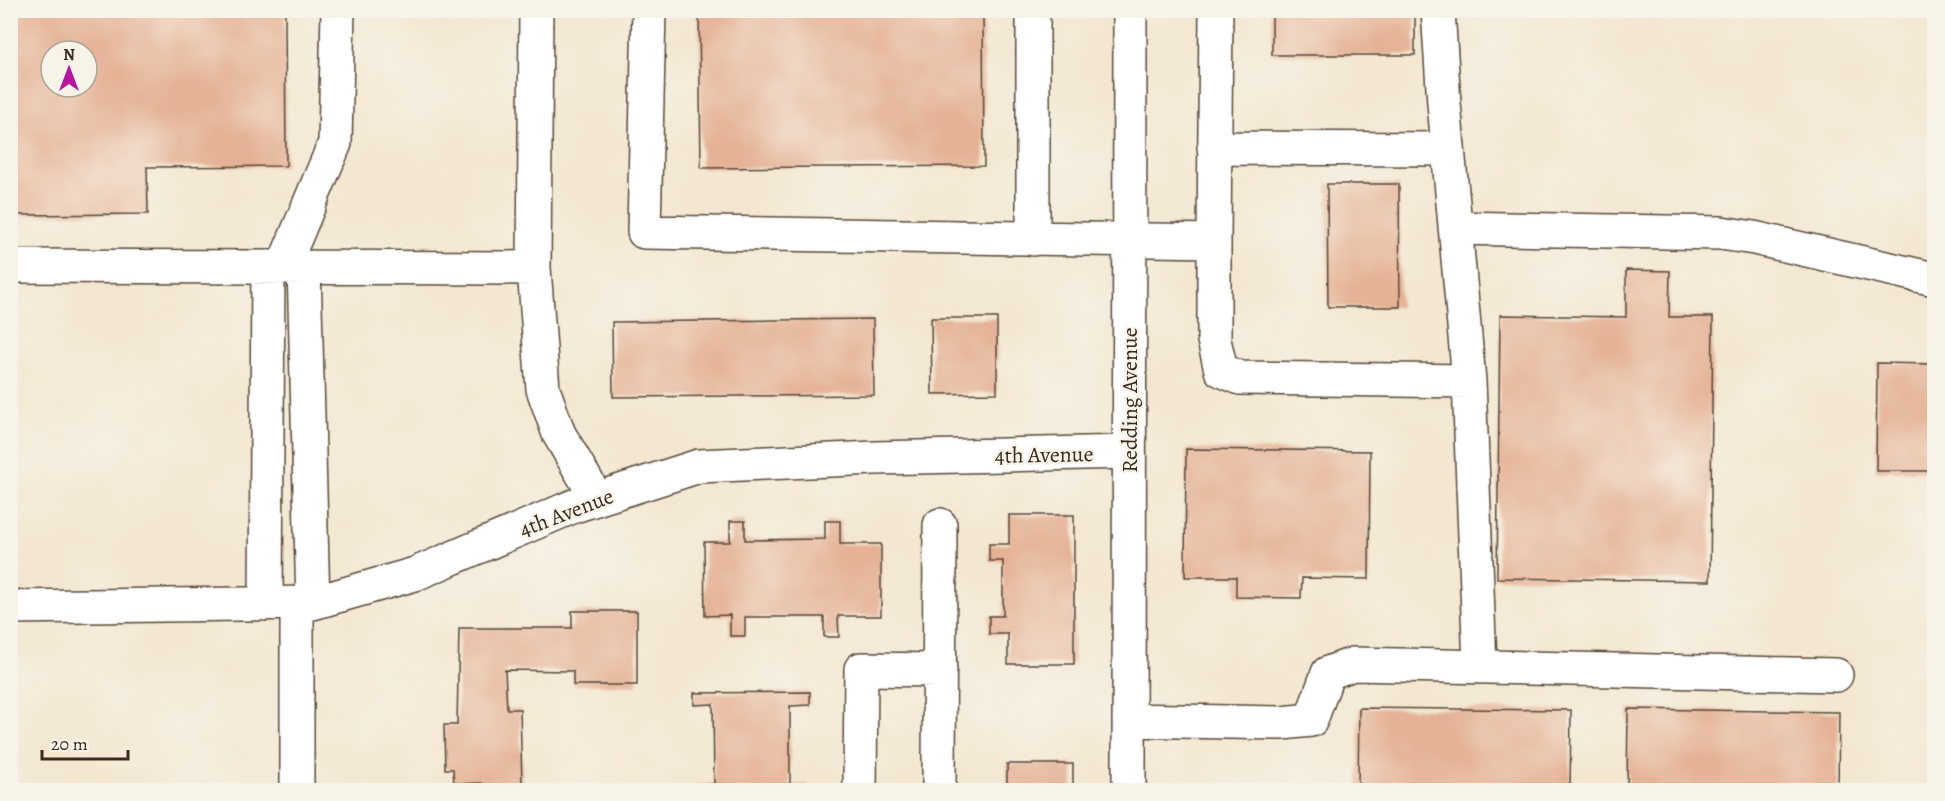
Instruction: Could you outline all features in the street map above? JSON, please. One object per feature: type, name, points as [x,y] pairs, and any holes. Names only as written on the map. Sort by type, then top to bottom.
[{"type":"street","points":[[297,790],[285,267],[335,143],[338,10]]},
{"type":"street","points":[[536,10],[534,268],[543,389],[560,434],[597,499]]},
{"type":"street","points":[[649,10],[644,232],[1214,242]]},
{"type":"street","points":[[1033,10],[1033,239]]},
{"type":"street","name":"Redding Avenue","points":[[1129,790],[1130,10]]},
{"type":"street","points":[[1216,10],[1214,340],[1221,370],[1240,378],[1469,381]]},
{"type":"street","points":[[1438,10],[1469,381],[1480,666]]},
{"type":"street","points":[[1214,148],[1448,149]]},
{"type":"street","points":[[1455,228],[1721,233],[1754,238],[1935,279]]},
{"type":"street","points":[[10,266],[534,268]]},
{"type":"street","points":[[285,267],[292,604]]},
{"type":"street","name":"4th Avenue","points":[[10,607],[292,604],[415,574],[574,506],[699,466],[875,458],[1129,452]]},
{"type":"street","points":[[939,790],[940,525]]},
{"type":"street","points":[[1129,720],[1282,723],[1311,720],[1328,673],[1353,664],[1836,675]]},
{"type":"street","points":[[860,790],[861,669],[940,670]]},
{"type":"building","points":[[10,10],[285,10],[286,166],[147,167],[148,214],[10,215]]},
{"type":"building","points":[[699,10],[983,10],[984,166],[701,168]]},
{"type":"building","points":[[1272,10],[1415,10],[1415,55],[1272,55]]},
{"type":"building","points":[[1327,184],[1399,184],[1400,307],[1328,307]]},
{"type":"building","points":[[1626,270],[1670,271],[1669,317],[1713,317],[1710,581],[1497,578],[1500,315],[1626,317]]},
{"type":"building","points":[[931,318],[997,318],[997,393],[932,394]]},
{"type":"building","points":[[873,319],[874,395],[613,397],[612,322]]},
{"type":"building","points":[[1877,363],[1932,364],[1931,471],[1876,471]]},
{"type":"building","points":[[1186,449],[1370,451],[1369,579],[1302,578],[1301,598],[1236,597],[1236,577],[1185,577]]},
{"type":"building","points":[[1009,515],[1074,515],[1074,664],[1008,664],[1008,634],[989,634],[989,616],[1003,616],[1003,561],[989,561],[989,544],[1009,544]]},
{"type":"building","points":[[730,521],[745,521],[745,540],[825,539],[825,521],[840,521],[840,544],[881,544],[881,616],[838,616],[839,637],[824,637],[824,617],[745,617],[745,636],[730,636],[730,615],[705,616],[704,542],[730,542]]},
{"type":"building","points":[[572,611],[637,611],[637,685],[573,685],[573,671],[505,670],[507,709],[520,709],[522,784],[507,785],[507,790],[482,790],[482,783],[454,784],[453,769],[445,769],[444,725],[457,725],[459,628],[572,628]]},
{"type":"building","points":[[810,692],[810,705],[790,706],[790,785],[808,784],[808,790],[693,790],[693,785],[714,784],[713,704],[694,705],[694,693]]},
{"type":"building","points":[[1359,708],[1571,710],[1570,790],[1358,790]]},
{"type":"building","points":[[1628,709],[1839,712],[1838,790],[1627,790]]},
{"type":"building","points":[[1007,764],[1073,764],[1073,790],[1007,790]]}]
